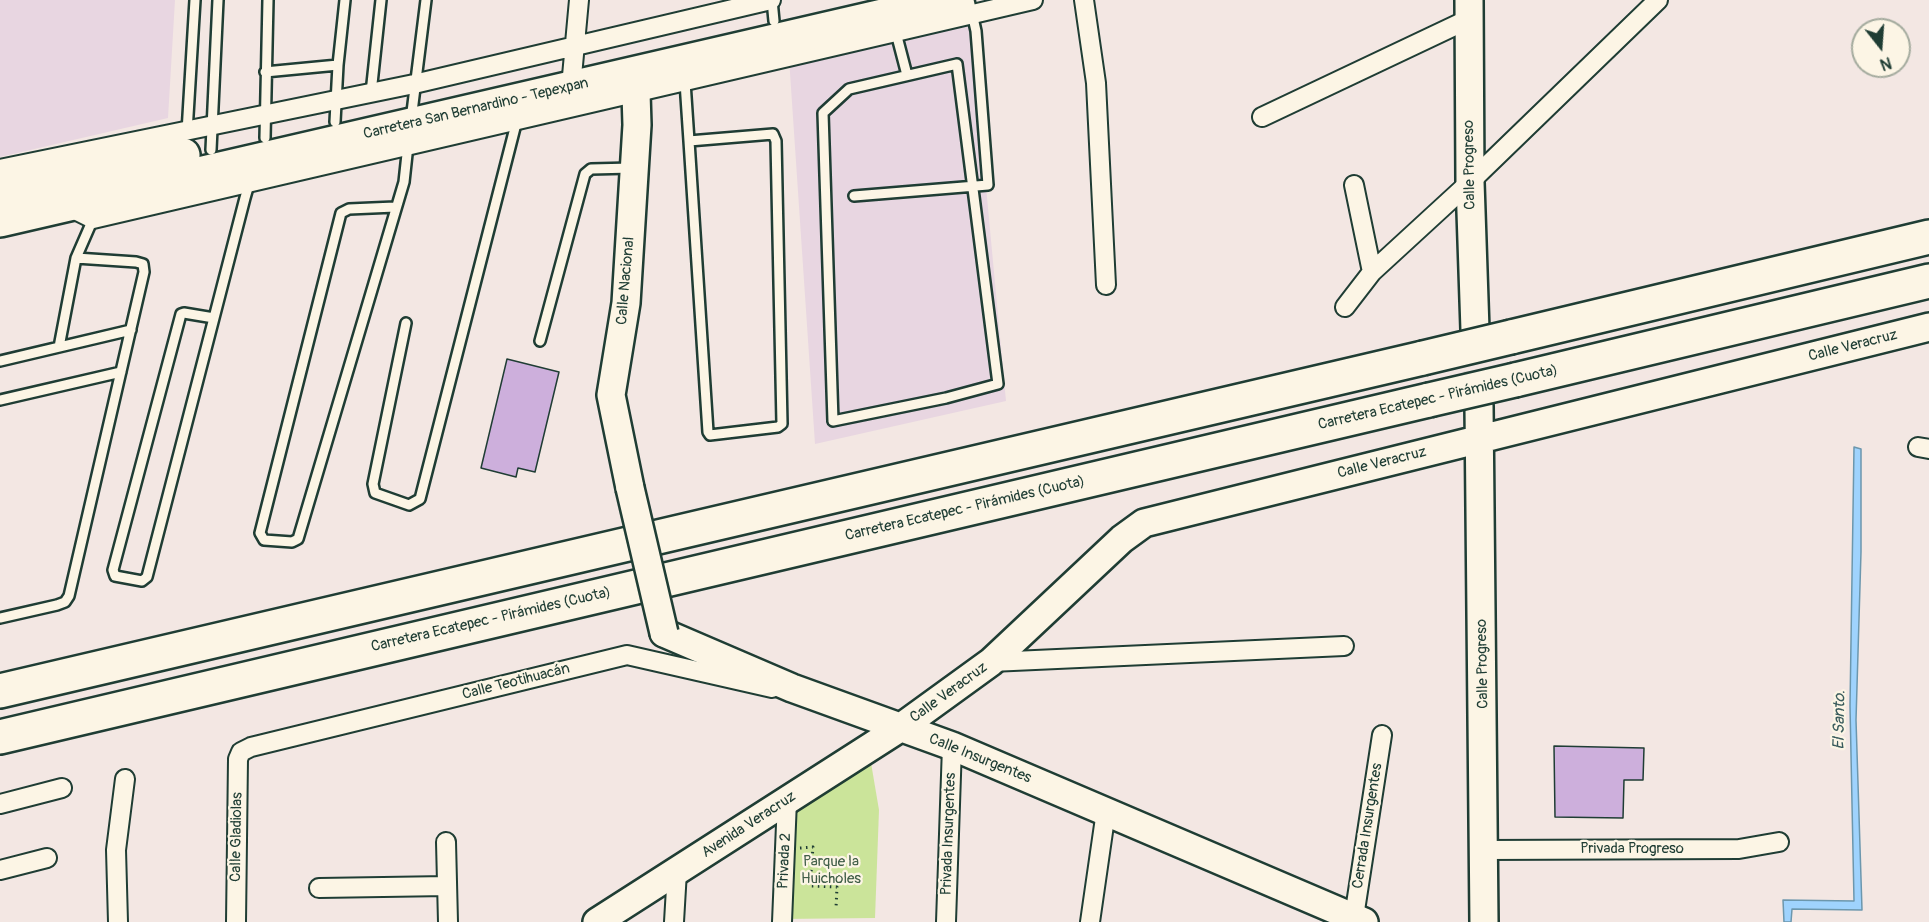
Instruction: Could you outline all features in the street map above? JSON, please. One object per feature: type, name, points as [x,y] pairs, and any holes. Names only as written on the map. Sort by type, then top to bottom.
[{"type":"highway","name":"Carretera San Bernardino - Tepexpan","points":[[573,67],[633,83],[883,16],[964,5]]},
{"type":"highway","name":"Carretera San Bernardino - Tepexpan","points":[[0,220],[79,212],[773,7],[883,16]]},
{"type":"highway","name":"Carretera San Bernardino - Tepexpan","points":[[0,187],[336,112],[411,115],[518,110],[573,67]]},
{"type":"highway","points":[[0,691],[1423,358],[1929,237]]},
{"type":"highway","name":"Carretera Ecatepec - Pirámides (Cuota)","points":[[0,737],[1929,281]]},
{"type":"street","points":[[573,67],[579,0]]},
{"type":"street","points":[[964,5],[1033,0]]},
{"type":"street","points":[[1084,0],[1096,83],[1106,285]]},
{"type":"street","points":[[1345,307],[1372,272],[1470,182],[1658,0]]},
{"type":"street","points":[[1262,117],[1469,9]]},
{"type":"street","name":"Calle Progreso","points":[[1469,9],[1470,182],[1475,330]]},
{"type":"street","points":[[518,110],[633,83],[685,82],[883,16]]},
{"type":"street","name":"Calle Nacional","points":[[630,488],[611,395],[626,303],[634,168],[633,83]]},
{"type":"street","points":[[336,112],[371,94],[411,115]]},
{"type":"street","points":[[79,212],[249,184],[411,115]]},
{"type":"street","points":[[0,169],[199,141]]},
{"type":"street","points":[[1354,185],[1372,272]]},
{"type":"street","name":"Calle Veracruz","points":[[900,728],[991,662],[1122,539],[1144,523],[1929,327]]},
{"type":"street","name":"Calle Progreso","points":[[1479,406],[1484,922]]},
{"type":"street","name":"Calle Insurgentes","points":[[630,488],[664,633],[792,688],[952,746],[1359,920]]},
{"type":"street","points":[[991,662],[1344,646]]},
{"type":"street","name":"Calle Teotihuacán","points":[[241,752],[627,655],[765,688],[792,688]]},
{"type":"street","name":"Avenida Veracruz","points":[[597,922],[900,728]]},
{"type":"street","name":"Cerrada Insurgentes","points":[[1359,920],[1382,735]]},
{"type":"street","name":"Privada Insurgentes","points":[[946,922],[952,746]]},
{"type":"street","name":"Calle Gladiolas","points":[[236,922],[238,759],[241,752]]},
{"type":"street","points":[[118,922],[116,850],[125,779]]},
{"type":"street","points":[[0,804],[62,788]]},
{"type":"street","name":"Privada 2","points":[[782,922],[787,800]]},
{"type":"street","points":[[1090,922],[1106,811]]},
{"type":"street","points":[[446,842],[447,922]]},
{"type":"street","name":"Privada Progreso","points":[[1485,850],[1739,849],[1779,842]]},
{"type":"street","points":[[0,870],[47,858]]},
{"type":"street","points":[[674,922],[677,871]]},
{"type":"street","points":[[320,888],[447,886]]},
{"type":"lane","points":[[195,0],[199,141]]},
{"type":"lane","points":[[199,141],[218,0]]},
{"type":"lane","points":[[265,127],[268,0]]},
{"type":"lane","points":[[336,112],[345,0]]},
{"type":"lane","points":[[371,94],[381,0]]},
{"type":"lane","points":[[395,207],[349,208],[341,213],[260,533],[264,540],[292,543],[298,539],[404,182],[426,0]]},
{"type":"lane","points":[[854,196],[974,188],[986,186],[989,182],[964,5]]},
{"type":"lane","points":[[883,16],[907,75]]},
{"type":"lane","points":[[957,64],[974,188],[998,384],[946,398],[833,421],[823,113],[849,89],[957,64]]},
{"type":"lane","points":[[265,72],[338,65]]},
{"type":"lane","points":[[685,82],[708,432],[710,435],[778,427],[782,424],[776,141],[773,134],[689,141]]},
{"type":"lane","points":[[406,323],[373,484],[375,493],[409,505],[420,499],[510,156],[518,110]]},
{"type":"lane","points":[[540,341],[585,174],[591,169],[634,168]]},
{"type":"lane","points":[[214,318],[184,312],[181,314],[113,570],[115,576],[142,581],[147,577],[249,184]]},
{"type":"lane","points":[[59,347],[76,258],[79,212]]},
{"type":"lane","points":[[0,618],[57,605],[65,602],[69,596],[131,330],[143,264],[76,258]]},
{"type":"lane","points":[[0,361],[131,330]]},
{"type":"lane","points":[[0,400],[121,372]]},
{"type":"path","points":[[786,849],[813,847],[810,886],[837,887],[836,908]]},
{"type":"shaded area","points":[[0,0],[175,0],[168,118],[0,157]]},
{"type":"shaded area","points":[[970,15],[1006,401],[815,444],[789,58]]},
{"type":"green space","name":"Parque la Huicholes","points":[[869,751],[879,810],[875,918],[781,919],[790,800]]},
{"type":"water","points":[[1854,447],[1861,449],[1861,552],[1856,720],[1862,910],[1792,909],[1791,922],[1784,922],[1783,900],[1854,901],[1850,706]]},
{"type":"building","points":[[507,359],[559,372],[535,472],[518,468],[516,477],[481,468]]},
{"type":"building","points":[[1554,746],[1644,748],[1643,780],[1624,780],[1623,818],[1555,817]]},
{"type":"tunnel","points":[[1475,330],[1479,406]]},
{"type":"water label","name":"El Santo.","points":[[1840,720]]}]
